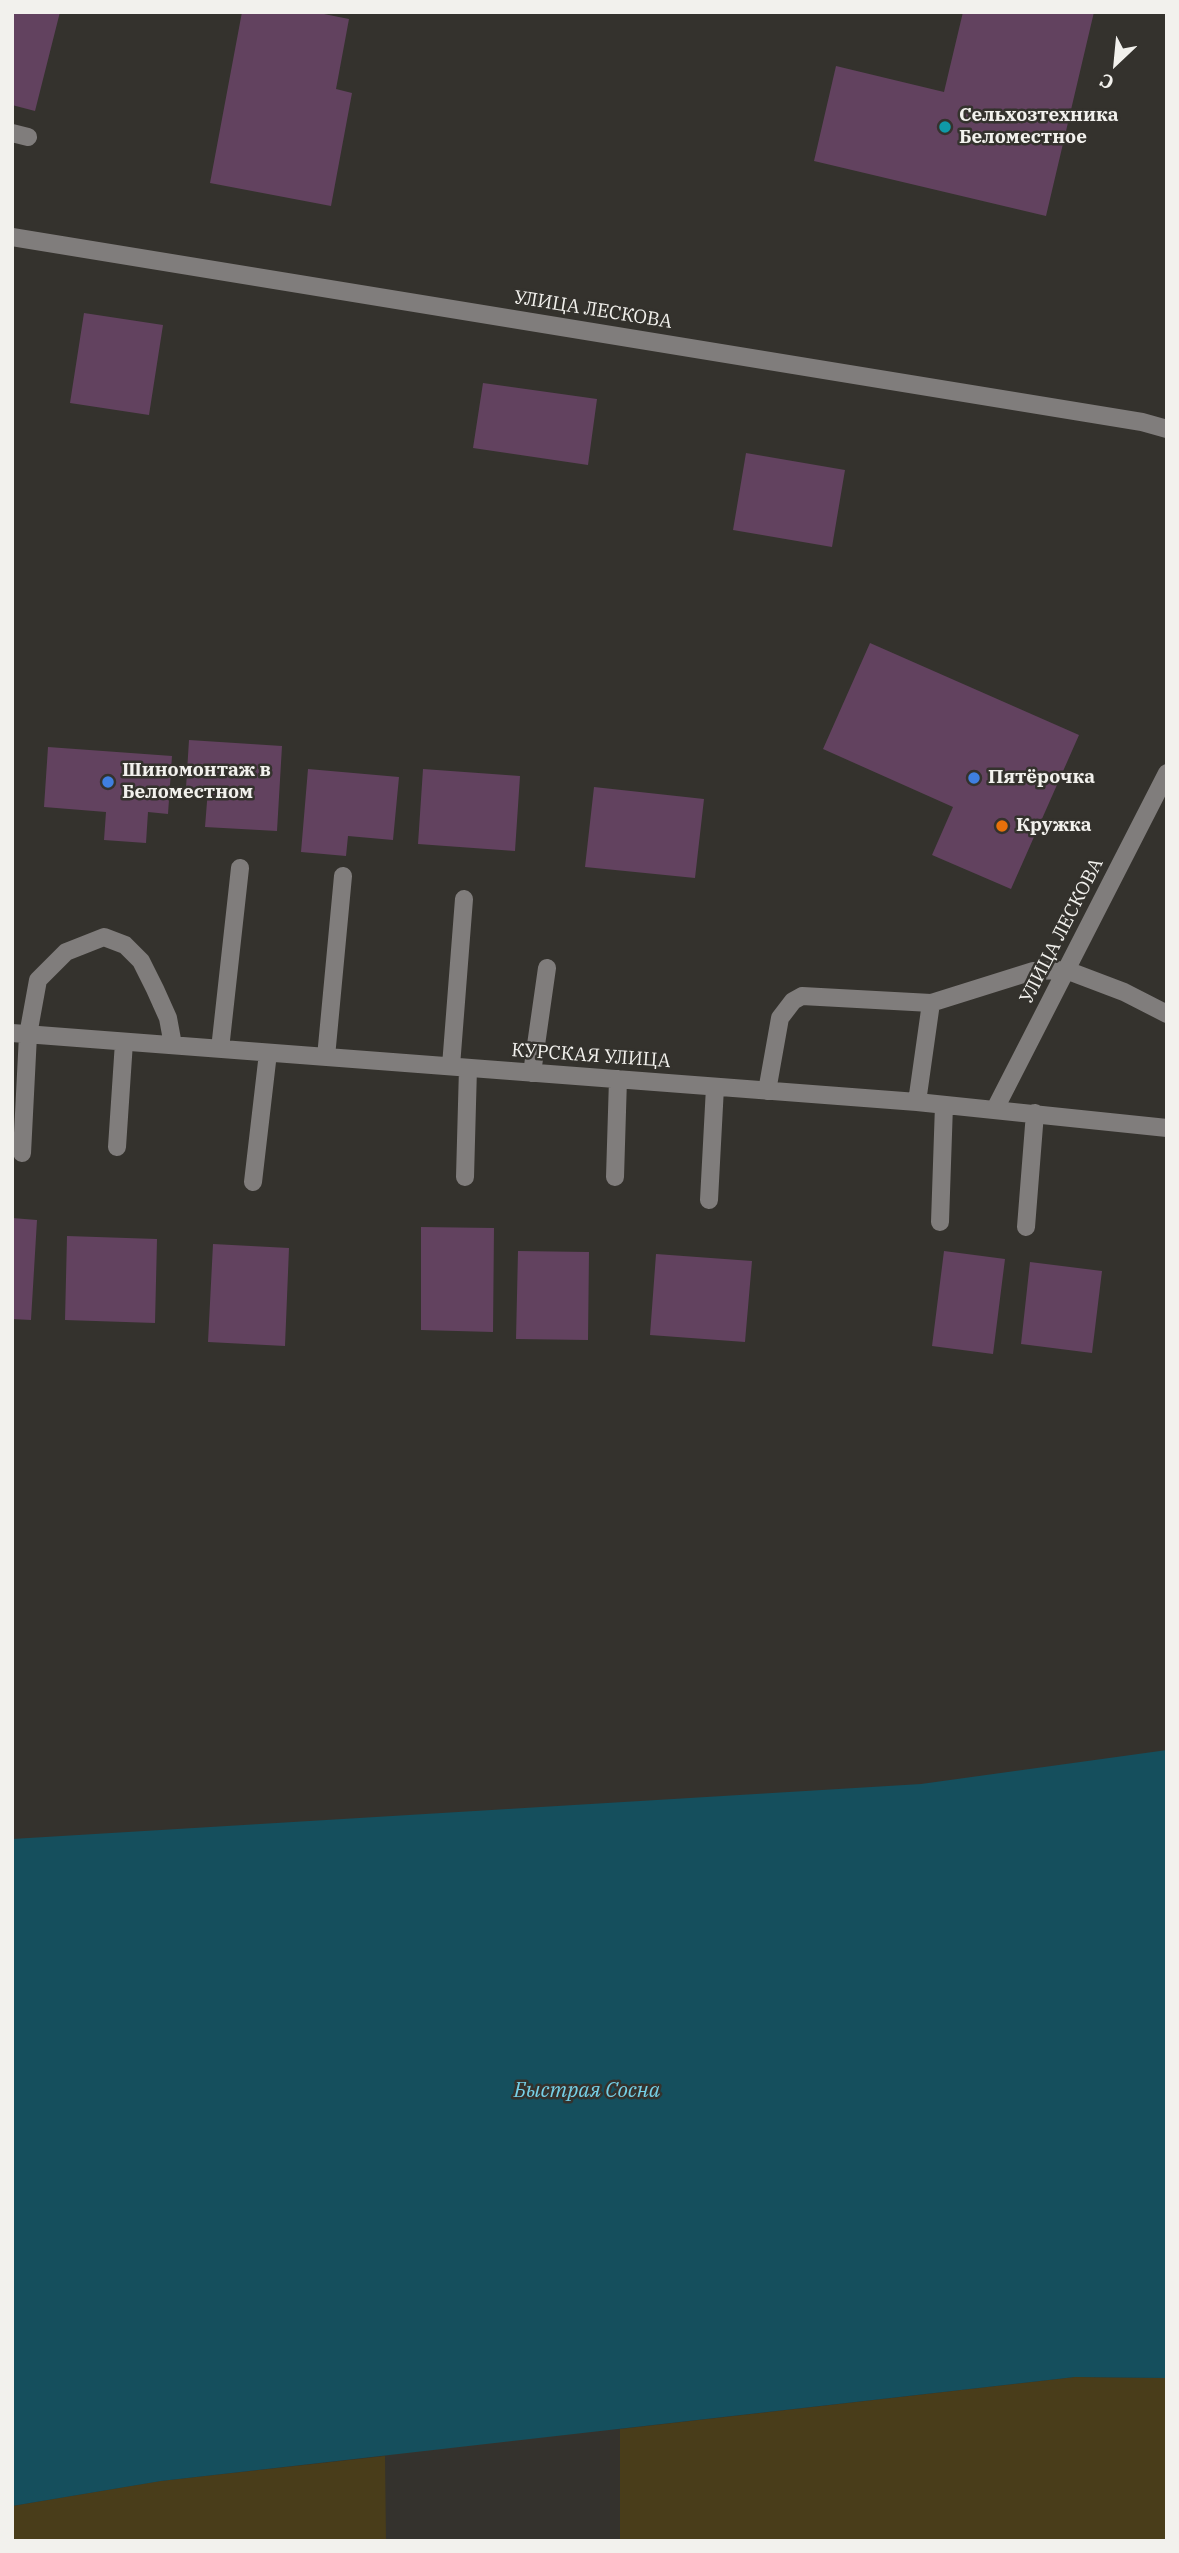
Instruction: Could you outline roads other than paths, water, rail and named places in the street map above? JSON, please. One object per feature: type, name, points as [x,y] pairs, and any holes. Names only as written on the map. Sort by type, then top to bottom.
[{"type":"street","name":"УЛИЦА ЛЕСКОВА","points":[[12,237],[1142,422],[1167,429]]},
{"type":"street","name":"УЛИЦА ЛЕСКОВА","points":[[995,1109],[1167,773]]},
{"type":"street","points":[[220,1049],[240,868]]},
{"type":"street","points":[[326,1057],[343,876]]},
{"type":"street","points":[[464,899],[460,1067],[465,1177]]},
{"type":"street","points":[[22,1153],[20,1034],[38,980],[66,952],[104,937],[125,944],[141,961],[168,1018],[173,1045]]},
{"type":"street","points":[[531,1073],[547,968]]},
{"type":"street","points":[[766,1091],[780,1017],[793,1001],[802,996],[930,1003],[1033,971],[1066,970],[1124,992],[1167,1014]]},
{"type":"street","points":[[917,1102],[930,1003]]},
{"type":"street","name":"КУРСКАЯ УЛИЦА","points":[[20,1034],[917,1102],[1167,1128]]},
{"type":"street","points":[[117,1147],[124,1042]]},
{"type":"street","points":[[253,1182],[268,1053]]},
{"type":"street","points":[[615,1177],[618,1079]]},
{"type":"street","points":[[709,1200],[715,1087]]},
{"type":"street","points":[[940,1222],[944,1105]]},
{"type":"street","points":[[1027,1227],[1035,1113]]},
{"type":"water","name":"Быстрая Сосна","points":[[1167,1750],[1167,2378],[1075,2377],[161,2481],[12,2506],[12,1839],[921,1784]]},
{"type":"place","name":"Сельхозтехника Беломестное","points":[[945,127]]},
{"type":"place","name":"Пятёрочка","points":[[974,778]]},
{"type":"place","name":"Шиномонтаж в Беломестном","points":[[108,782]]},
{"type":"place","name":"Кружка","points":[[1002,826]]}]
